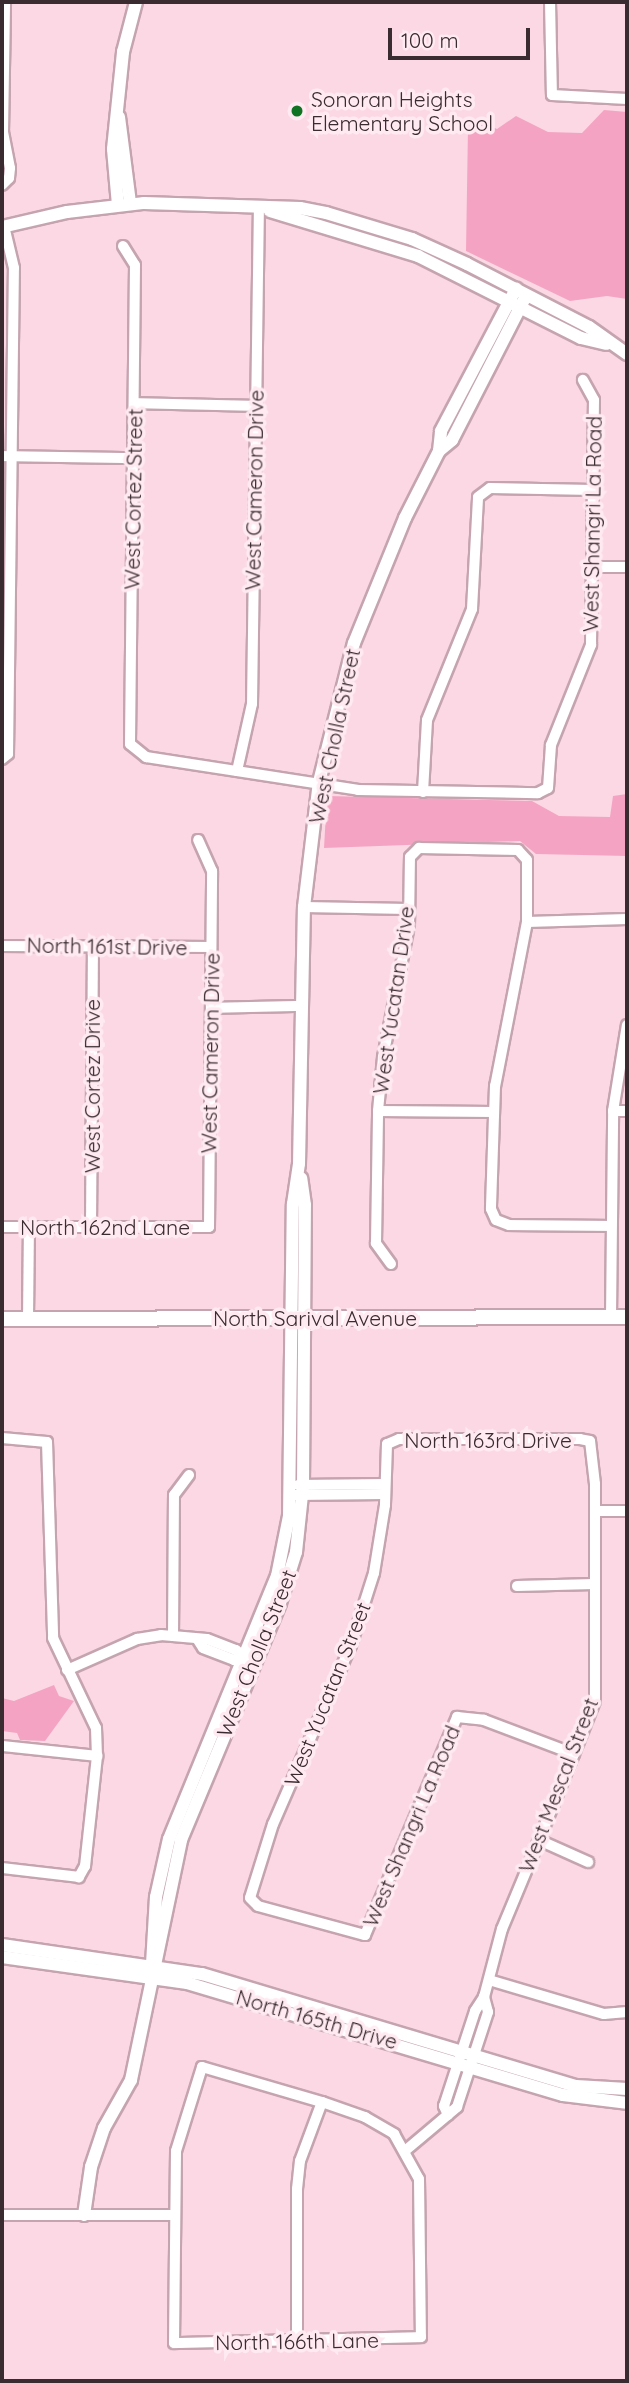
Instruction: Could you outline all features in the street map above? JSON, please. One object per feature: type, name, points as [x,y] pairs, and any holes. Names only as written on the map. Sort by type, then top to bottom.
[{"type":"main road","name":"North Sarival Avenue","points":[[2,1319],[627,1317]]},
{"type":"street","points":[[5,2],[3,133],[6,181]]},
{"type":"street","points":[[124,204],[126,145],[117,110],[123,52],[136,2]]},
{"type":"street","points":[[550,2],[552,95],[627,99]]},
{"type":"street","points":[[5,757],[7,456],[14,268],[3,227],[124,204],[260,208],[383,243],[519,298],[581,338],[610,345],[627,354]]},
{"type":"street","name":"West Cameron Drive","points":[[237,771],[252,704],[260,208]]},
{"type":"street","name":"West Cortez Street","points":[[123,246],[135,265],[130,744],[136,753],[237,771]]},
{"type":"street","name":"West Cholla Street","points":[[84,2215],[91,2167],[104,2128],[131,2080],[151,1970],[162,1950],[181,1840],[282,1560],[297,1490],[298,1318],[305,1205],[299,1164],[304,907],[319,782],[354,643],[405,518],[439,451],[452,440],[519,298]]},
{"type":"street","name":"West Shangri La Road","points":[[423,792],[538,793],[548,788],[551,745],[591,645],[594,400],[583,380]]},
{"type":"street","points":[[134,404],[255,406]]},
{"type":"street","points":[[7,456],[134,458]]},
{"type":"street","points":[[237,771],[358,790],[423,792],[426,720],[472,609],[478,497],[483,491],[593,490]]},
{"type":"street","points":[[594,567],[627,567]]},
{"type":"street","name":"West Cameron Drive","points":[[198,841],[212,871],[209,1227]]},
{"type":"street","name":"West Yucatan Drive","points":[[391,1264],[376,1243],[377,1111],[408,909],[410,857],[419,848],[518,850],[527,860],[527,922]]},
{"type":"street","points":[[304,907],[408,909]]},
{"type":"street","points":[[611,1226],[509,1225],[496,1220],[491,1209],[495,1086],[527,922],[627,919]]},
{"type":"street","name":"West Cortez Drive","points":[[92,1227],[93,945]]},
{"type":"street","name":"North 161st Drive","points":[[2,946],[211,947]]},
{"type":"street","points":[[211,1008],[301,1006]]},
{"type":"street","points":[[611,1317],[613,1111],[627,1025]]},
{"type":"street","points":[[377,1111],[494,1112]]},
{"type":"street","points":[[613,1111],[627,1111]]},
{"type":"street","name":"North 162nd Lane","points":[[2,1227],[209,1227]]},
{"type":"street","points":[[28,1319],[29,1227]]},
{"type":"street","points":[[2,1438],[47,1443],[50,1621],[67,1670],[96,1728],[97,1756],[85,1866],[79,1877],[2,1868]]},
{"type":"street","name":"North 163rd Drive","points":[[387,1444],[399,1438],[590,1441]]},
{"type":"street","name":"West Mescal Street","points":[[406,2150],[448,2115],[444,2106],[488,2012],[484,1997],[502,1929],[595,1701],[595,1511],[590,1441]]},
{"type":"street","name":"West Yucatan Street","points":[[365,1935],[258,1906],[250,1898],[273,1824],[351,1645],[378,1559],[387,1444]]},
{"type":"street","points":[[173,1636],[174,1495],[189,1475]]},
{"type":"street","points":[[297,1490],[385,1489]]},
{"type":"street","points":[[595,1511],[627,1511]]},
{"type":"street","points":[[517,1586],[594,1584]]},
{"type":"street","points":[[67,1670],[137,1639],[173,1636],[198,1640],[213,1652],[234,1660],[248,1660]]},
{"type":"street","name":"West Shangri La Road","points":[[365,1935],[457,1717],[484,1720],[573,1754]]},
{"type":"street","points":[[2,1745],[97,1756]]},
{"type":"street","points":[[539,1840],[588,1862]]},
{"type":"street","name":"North 165th Drive","points":[[2,1945],[246,1986],[467,2058],[571,2097],[627,2103]]},
{"type":"street","name":"North 165th Drive","points":[[2,1956],[151,1970]]},
{"type":"street","points":[[489,1980],[604,2014],[627,2012]]},
{"type":"street","name":"North 165th Drive","points":[[467,2058],[576,2086],[627,2089]]},
{"type":"street","points":[[2,2215],[173,2215],[176,2151],[202,2067],[322,2102],[365,2118],[394,2134],[406,2150]]},
{"type":"street","points":[[297,2342],[296,2189],[300,2161],[322,2102]]},
{"type":"street","name":"North 166th Lane","points":[[173,2215],[174,2343],[421,2337],[419,2179],[406,2150]]},
{"type":"shaded area","points":[[604,110],[627,112],[627,299],[607,296],[570,301],[466,251],[468,127],[479,121],[497,129],[516,116],[548,132],[582,133]]},
{"type":"shaded area","points":[[627,794],[627,856],[536,854],[520,841],[324,848],[327,796],[532,801],[559,816],[610,817],[613,796]]},
{"type":"shaded area","points":[[54,1685],[59,1696],[74,1701],[45,1741],[20,1740],[17,1733],[2,1731],[2,1698],[14,1701]]},
{"type":"place","name":"Sonoran Heights Elementary School","points":[[297,111]]}]
